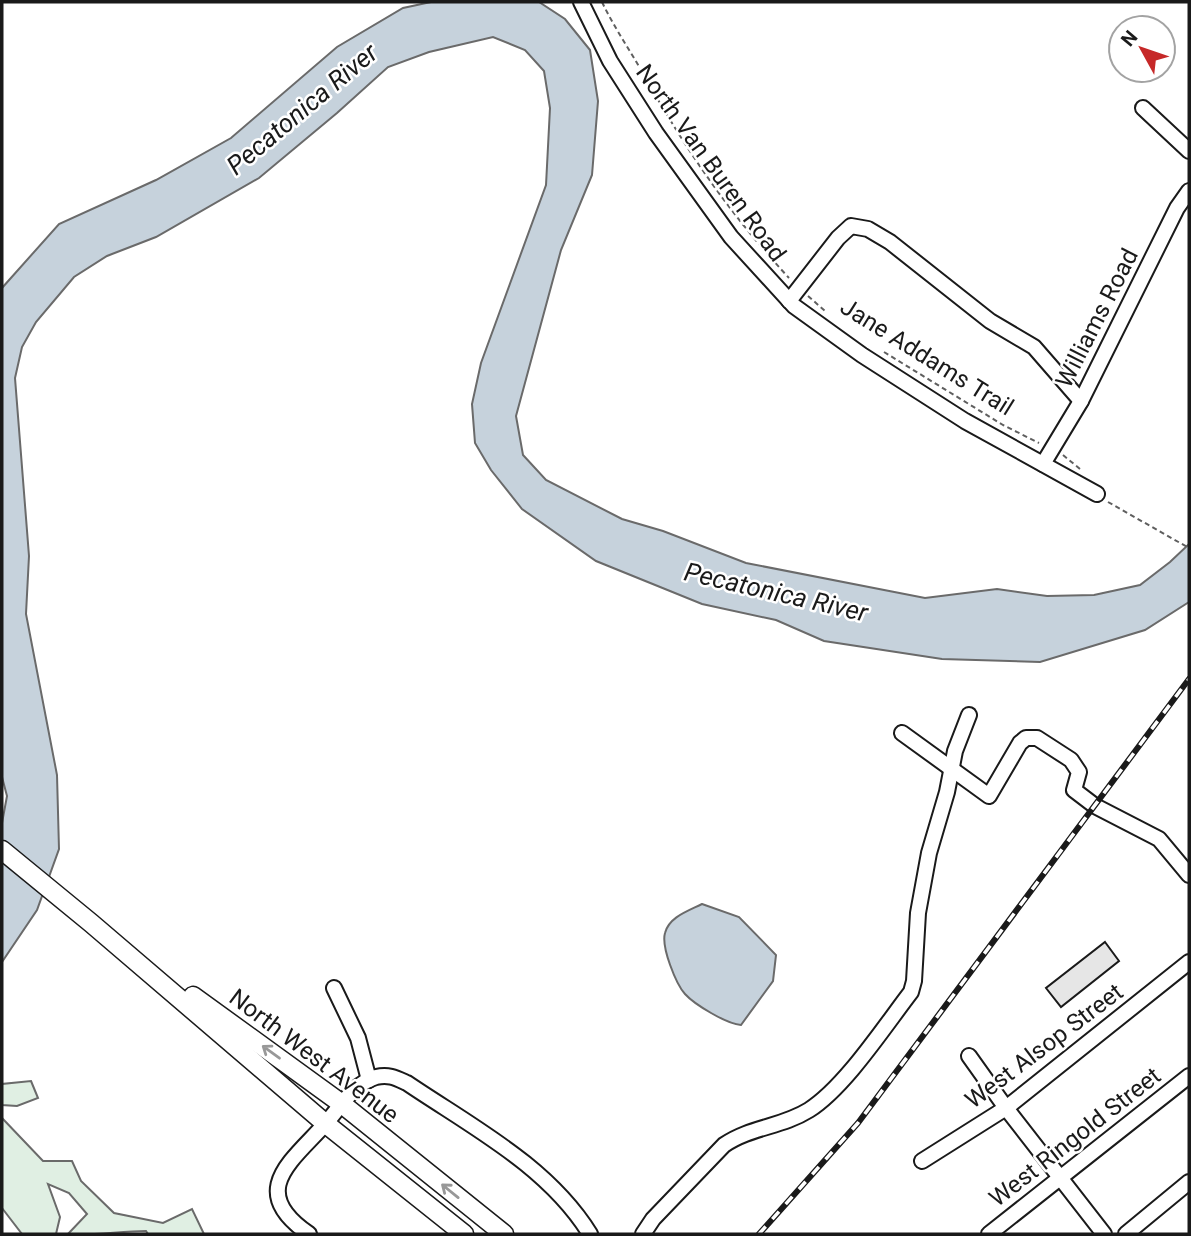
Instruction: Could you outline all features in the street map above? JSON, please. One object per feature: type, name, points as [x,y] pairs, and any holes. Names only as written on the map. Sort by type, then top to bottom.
[{"type":"main road","name":"North West Avenue","points":[[2,850],[326,1124],[464,1234]]},
{"type":"main road","name":"North West Avenue","points":[[91,923],[342,1104],[504,1234]]},
{"type":"street","name":"North Van Buren Road","points":[[581,2],[610,61],[656,133],[731,237],[789,301],[862,355],[965,421],[1097,494]]},
{"type":"street","points":[[1143,108],[1189,151]]},
{"type":"street","name":"Williams Road","points":[[1043,464],[1081,401],[1177,208],[1189,191]]},
{"type":"street","points":[[789,301],[838,238],[851,226],[868,229],[890,242],[990,321],[1034,347],[1081,401]]},
{"type":"street","points":[[643,1234],[653,1219],[724,1145],[738,1136],[789,1121],[809,1110],[833,1091],[911,992],[918,914],[929,853],[955,751],[969,715]]},
{"type":"street","points":[[902,733],[989,796],[1020,743],[1026,738],[1037,738],[1071,760],[1077,767],[1079,772],[1074,790],[1095,806],[1159,839],[1189,875]]},
{"type":"street","name":"West Alsop Street","points":[[922,1161],[1006,1108],[1189,962]]},
{"type":"street","points":[[334,988],[358,1038],[369,1080]]},
{"type":"street","points":[[969,1056],[1104,1234]]},
{"type":"street","points":[[309,1234],[286,1213],[278,1193],[278,1184],[290,1161],[326,1124],[357,1086],[388,1075],[407,1083],[537,1171],[566,1202],[590,1234]]},
{"type":"street","name":"West Ringold Street","points":[[989,1234],[1189,1076]]},
{"type":"street","points":[[1125,1234],[1189,1182]]},
{"type":"path","name":"Jane Addams Trail","points":[[602,2],[668,119],[705,177],[754,241],[833,318]]},
{"type":"path","name":"Jane Addams Trail","points":[[876,348],[1003,425],[1062,454],[1083,472]]},
{"type":"path","points":[[1097,494],[1189,548]]},
{"type":"green space","points":[[31,1081],[38,1098],[17,1106],[2,1105],[2,1084]]},
{"type":"green space","points":[[2,1118],[43,1161],[72,1161],[81,1181],[114,1213],[163,1223],[192,1209],[204,1234],[148,1234],[146,1231],[68,1234],[87,1214],[69,1193],[48,1184],[60,1217],[56,1234],[22,1234],[2,1208]]},
{"type":"water","name":"Pecatonica River","points":[[431,2],[539,2],[565,19],[590,50],[598,101],[592,175],[561,250],[516,416],[523,455],[546,480],[622,519],[663,531],[746,563],[925,598],[997,589],[1047,596],[1094,595],[1140,585],[1189,544],[1189,602],[1145,630],[1040,662],[942,659],[824,641],[776,620],[702,604],[596,561],[522,509],[491,470],[475,443],[472,404],[481,363],[546,185],[550,108],[544,71],[525,50],[493,37],[429,52],[388,67],[259,178],[156,237],[107,256],[74,277],[36,322],[22,347],[15,378],[29,556],[26,614],[57,775],[59,849],[37,910],[2,962],[2,823],[7,796],[2,777],[2,288],[59,224],[156,180],[231,138],[337,47],[403,8]]},
{"type":"water","points":[[702,904],[739,917],[776,955],[773,981],[741,1025],[720,1018],[685,994],[670,965],[664,939],[667,927],[680,915]]},
{"type":"building","points":[[1105,942],[1119,961],[1061,1007],[1046,988]]},
{"type":"railway","points":[[759,1234],[858,1123],[1189,679]]}]
